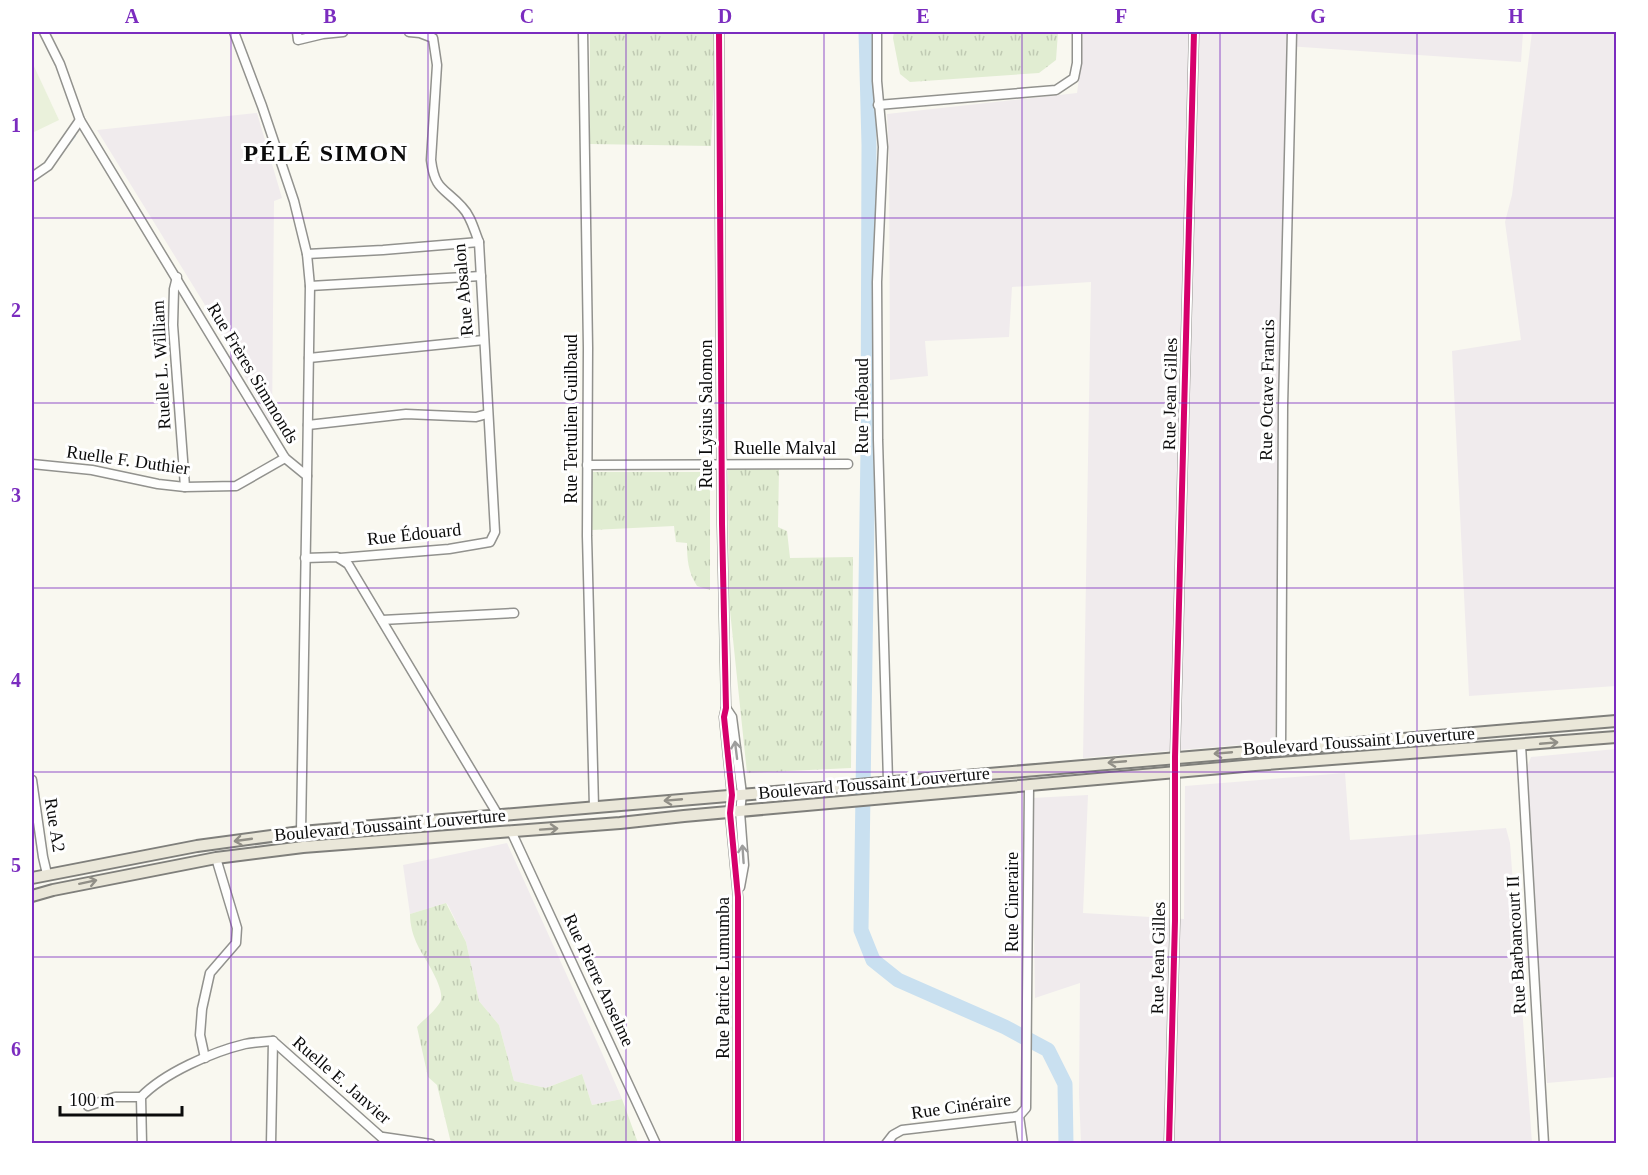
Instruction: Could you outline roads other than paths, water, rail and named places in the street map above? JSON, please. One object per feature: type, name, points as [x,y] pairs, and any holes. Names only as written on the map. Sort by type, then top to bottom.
[{"type":"main road","name":"Boulevard Toussaint Louverture","points":[[32,878],[197,846],[301,832],[1617,721]]},
{"type":"main road","name":"Boulevard Toussaint Louverture","points":[[32,896],[216,858],[303,847],[735,812],[1441,749],[1521,746],[1617,736]]},
{"type":"main road","points":[[301,832],[303,847]]},
{"type":"street","name":"Rue Frères Simmonds","points":[[44,32],[60,64],[80,120],[285,458],[307,476]]},
{"type":"street","points":[[234,32],[294,201],[307,254],[310,286],[301,832]]},
{"type":"street","points":[[297,32],[298,40],[343,32]]},
{"type":"street","name":"Rue Absalon","points":[[409,32],[433,38],[437,64],[431,160],[433,174],[437,185],[467,213],[478,242],[495,532],[490,542]]},
{"type":"street","name":"Rue Tertulien Guilbaud","points":[[583,32],[588,348],[588,628],[594,807]]},
{"type":"street","name":"Rue Lysius Salomon","points":[[719,32],[726,708],[732,717],[737,794]]},
{"type":"street","name":"Rue Thébaud","points":[[877,32],[878,105],[883,147],[877,282],[885,782]]},
{"type":"street","points":[[878,105],[1056,90],[1074,78],[1077,63],[1077,32]]},
{"type":"street","name":"Rue Jean Gilles","points":[[1169,1143],[1177,773],[1175,757],[1194,32]]},
{"type":"street","name":"Rue Octave Francis","points":[[1281,749],[1283,407],[1292,32]]},
{"type":"street","points":[[32,177],[48,166],[80,120]]},
{"type":"street","points":[[307,254],[478,242]]},
{"type":"street","points":[[310,286],[481,276]]},
{"type":"street","name":"Ruelle L. William","points":[[177,277],[174,289],[174,325],[185,487]]},
{"type":"street","points":[[309,358],[484,340]]},
{"type":"street","points":[[308,425],[406,414],[476,417],[487,414]]},
{"type":"street","name":"Ruelle F. Duthier","points":[[32,464],[92,470],[158,484],[185,487],[236,486],[285,458]]},
{"type":"street","name":"Ruelle Malval","points":[[587,465],[849,464]]},
{"type":"street","name":"Rue Édouard","points":[[305,558],[340,558],[449,549],[490,542]]},
{"type":"street","points":[[340,558],[348,564],[498,815]]},
{"type":"street","points":[[382,620],[514,613]]},
{"type":"street","name":"Rue Barbancourt II","points":[[1521,746],[1544,1143]]},
{"type":"street","name":"Rue A2","points":[[32,780],[42,857],[47,874]]},
{"type":"street","name":"Rue Cineraire","points":[[1028,1056],[1029,786]]},
{"type":"street","name":"Rue Patrice Lumumba","points":[[737,794],[735,812],[738,897],[738,1143]]},
{"type":"street","name":"Rue Pierre Anselme","points":[[511,831],[656,1143]]},
{"type":"street","points":[[205,1058],[200,1035],[202,1009],[210,973],[236,944],[237,928],[216,858]]},
{"type":"street","points":[[142,1143],[141,1097],[152,1085],[205,1058],[246,1044],[273,1041],[271,1143]]},
{"type":"street","name":"Ruelle E. Janvier","points":[[273,1041],[386,1140]]},
{"type":"street","name":"Rue Cinéraire","points":[[886,1143],[892,1135],[902,1130],[1019,1116],[1026,1108],[1028,1056]]},
{"type":"street","points":[[88,1106],[115,1098],[141,1097]]},
{"type":"street","points":[[1019,1116],[1023,1143]]},
{"type":"street","points":[[386,1140],[431,1143]]},
{"type":"waterway","points":[[866,32],[869,145],[868,449],[861,930],[873,960],[898,980],[1005,1027],[1048,1050],[1065,1084],[1066,1144]]},
{"type":"waterway","points":[[65,149],[75,136]]},
{"type":"district","name":"PÉLÉ SIMON","points":[[326,153]]}]
